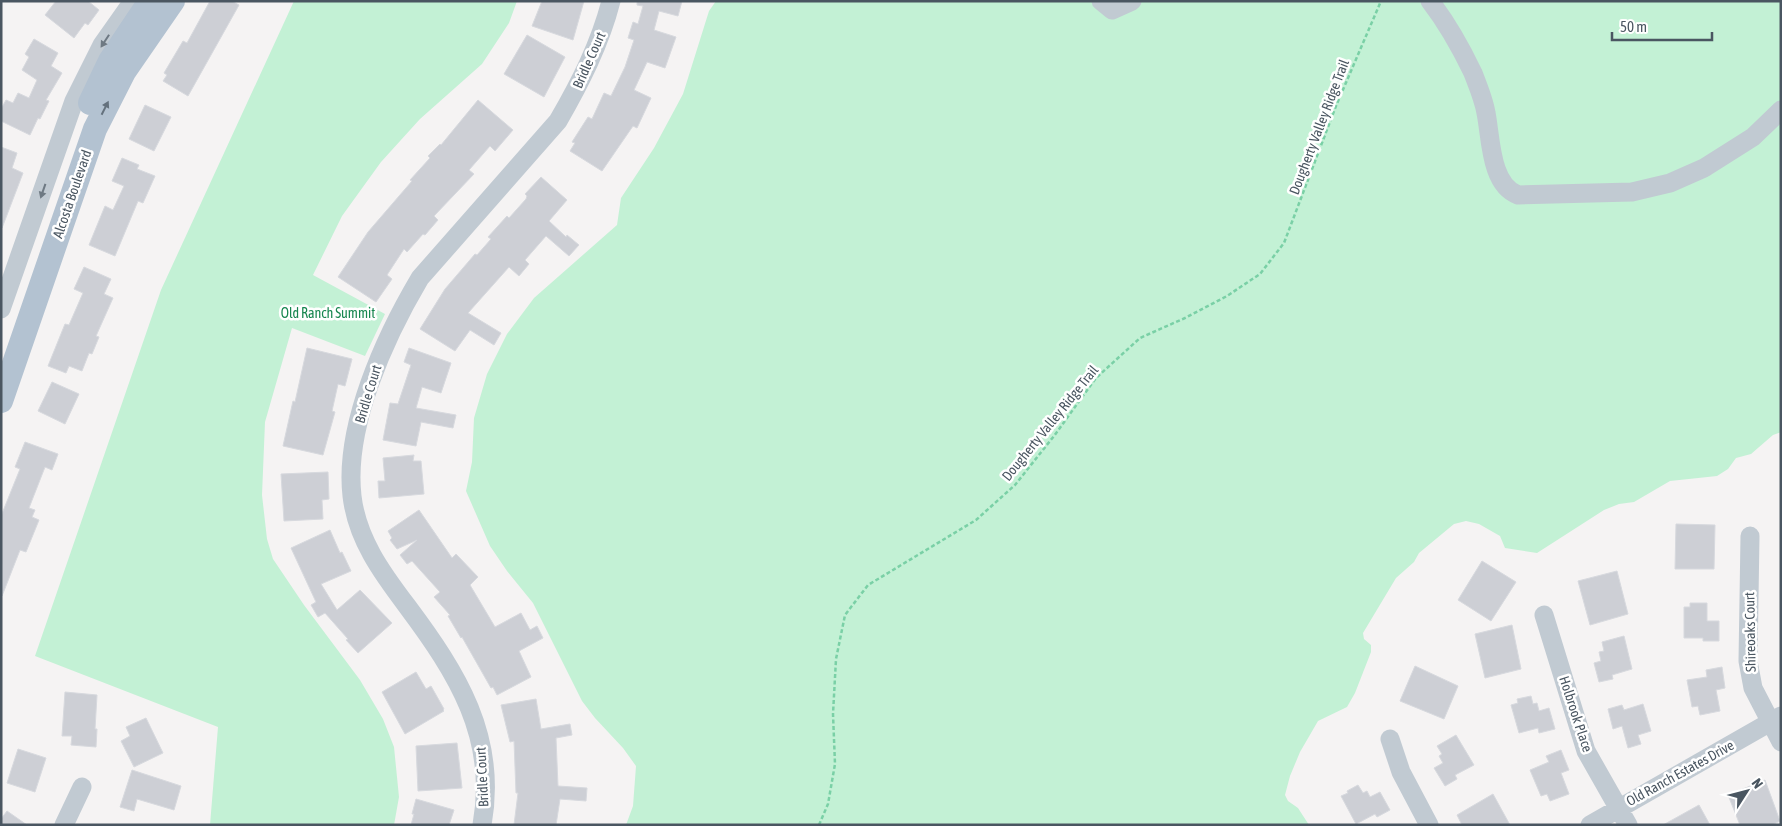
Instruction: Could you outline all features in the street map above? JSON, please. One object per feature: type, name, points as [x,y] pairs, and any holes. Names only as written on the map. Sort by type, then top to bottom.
[{"type":"main road","name":"Alcosta Boulevard","points":[[1,356],[86,110],[110,61],[150,1]]},
{"type":"main road","name":"Alcosta Boulevard","points":[[1,401],[95,128],[124,72],[173,1]]},
{"type":"street","name":"Alcosta Boulevard","points":[[1,309],[74,101],[102,46],[133,1]]},
{"type":"street","name":"Bridle Court","points":[[482,825],[486,805],[484,762],[480,737],[459,684],[446,661],[378,568],[366,546],[358,524],[352,498],[350,478],[354,443],[370,380],[383,348],[420,278],[558,120],[575,91],[595,49],[607,18],[611,1]]},
{"type":"street","points":[[1101,1],[1112,10],[1132,1]]},
{"type":"street","points":[[1430,1],[1452,33],[1473,74],[1486,111],[1492,155],[1498,173],[1504,184],[1518,195],[1632,192],[1670,183],[1704,168],[1753,137],[1781,110]]},
{"type":"street","name":"Shireoaks Court","points":[[1750,536],[1748,661],[1753,688],[1776,719],[1781,742]]},
{"type":"street","name":"Holbrook Place","points":[[1544,615],[1586,751],[1628,825]]},
{"type":"street","name":"Old Ranch Estates Drive","points":[[1590,825],[1776,719]]},
{"type":"street","points":[[1390,739],[1401,772],[1430,825]]},
{"type":"street","points":[[64,825],[82,788]]},
{"type":"path","name":"Dougherty Valley Ridge Trail","points":[[820,825],[828,804],[835,764],[833,714],[836,660],[845,615],[868,584],[976,520],[1015,485],[1054,436],[1096,378],[1140,338],[1185,318],[1227,296],[1260,274],[1284,243],[1336,106],[1381,1]]},
{"type":"green space","name":"Old Ranch Summit","points":[[294,1],[517,1],[509,23],[482,64],[420,119],[381,162],[342,216],[313,275],[385,314],[365,356],[292,328],[265,422],[262,495],[267,539],[273,559],[304,605],[360,680],[383,719],[394,747],[399,797],[394,825],[210,825],[218,727],[35,656],[161,290]]},
{"type":"green space","points":[[716,1],[1781,1],[1781,432],[1773,435],[1751,454],[1736,458],[1728,469],[1717,476],[1670,481],[1634,502],[1619,504],[1604,510],[1537,553],[1505,548],[1500,536],[1479,524],[1466,521],[1454,524],[1419,553],[1414,562],[1396,578],[1363,633],[1364,639],[1371,645],[1371,652],[1355,693],[1347,707],[1318,721],[1300,752],[1290,776],[1285,795],[1288,801],[1298,808],[1309,825],[626,825],[633,806],[636,766],[623,748],[582,701],[533,603],[490,546],[466,491],[472,462],[474,418],[487,374],[507,334],[534,298],[617,225],[621,198],[654,148],[683,94],[709,11]]},
{"type":"building","points":[[56,1],[88,1],[99,10],[88,25],[85,23],[74,38],[45,15]]},
{"type":"building","points":[[210,1],[232,1],[239,5],[188,96],[163,81],[167,75],[164,73],[183,41],[187,43]]},
{"type":"building","points":[[542,1],[584,1],[573,40],[532,26]]},
{"type":"building","points":[[637,1],[682,1],[678,16],[659,11],[654,30],[676,37],[665,68],[647,62],[634,90],[651,98],[637,128],[633,126],[602,171],[570,151],[575,143],[572,142],[588,117],[592,119],[604,93],[611,96],[625,67],[634,40],[628,38],[633,22],[638,24],[643,6],[637,5]]},
{"type":"building","points":[[527,35],[565,57],[544,97],[504,74]]},
{"type":"building","points":[[34,39],[58,53],[51,66],[62,73],[46,100],[49,101],[30,135],[1,121],[1,109],[6,100],[13,103],[18,93],[29,98],[37,80],[22,70],[29,57],[25,54]]},
{"type":"building","points":[[478,100],[513,130],[495,151],[490,146],[469,170],[474,174],[434,216],[438,220],[407,252],[404,249],[387,275],[392,279],[376,302],[338,277],[368,232],[430,158],[428,156],[441,145]]},
{"type":"building","points":[[145,105],[171,117],[154,151],[129,139]]},
{"type":"building","points":[[1,147],[17,153],[12,168],[23,173],[2,228]]},
{"type":"building","points":[[122,158],[139,165],[137,169],[155,176],[143,203],[138,201],[115,256],[89,245],[105,206],[113,210],[124,186],[112,181]]},
{"type":"building","points":[[541,177],[567,200],[549,221],[566,237],[567,235],[579,245],[569,256],[546,236],[525,260],[529,264],[519,276],[509,267],[468,313],[501,333],[494,345],[470,330],[455,351],[420,329],[445,289],[475,254],[477,255],[491,239],[488,237],[526,199],[527,196],[525,194]]},
{"type":"building","points":[[84,267],[111,279],[104,294],[113,298],[96,336],[99,337],[92,354],[89,353],[82,371],[69,366],[66,373],[48,366],[65,324],[69,325],[83,293],[74,289]]},
{"type":"building","points":[[307,348],[352,359],[345,386],[338,384],[332,411],[335,412],[323,455],[283,446]]},
{"type":"building","points":[[409,348],[451,363],[441,393],[422,387],[416,408],[456,415],[453,428],[421,422],[416,446],[383,440],[390,403],[398,404],[411,365],[404,362]]},
{"type":"building","points":[[52,382],[79,394],[65,424],[38,411]]},
{"type":"building","points":[[25,442],[58,454],[52,470],[45,467],[29,508],[35,510],[32,517],[39,520],[26,552],[20,550],[2,596],[1,516],[20,469],[15,467]]},
{"type":"building","points":[[414,455],[413,461],[421,461],[424,494],[379,498],[378,481],[385,481],[383,458]]},
{"type":"building","points":[[328,472],[329,499],[322,500],[323,519],[284,521],[281,474]]},
{"type":"building","points":[[419,510],[452,558],[456,554],[478,577],[470,585],[495,627],[521,613],[530,630],[537,626],[543,638],[519,651],[531,677],[497,695],[448,616],[450,615],[434,597],[440,592],[412,561],[407,564],[400,555],[417,540],[397,549],[390,540],[392,538],[388,531]]},
{"type":"building","points":[[1676,524],[1715,525],[1714,569],[1675,569]]},
{"type":"building","points":[[330,530],[340,553],[342,552],[351,571],[321,584],[337,610],[360,590],[392,623],[358,653],[325,613],[318,617],[311,605],[316,602],[291,548]]},
{"type":"building","points":[[1482,561],[1516,582],[1491,621],[1458,600]]},
{"type":"building","points":[[1617,571],[1628,614],[1590,625],[1578,581]]},
{"type":"building","points":[[1690,603],[1707,603],[1707,621],[1719,621],[1719,641],[1703,641],[1703,638],[1684,638],[1684,607],[1690,607]]},
{"type":"building","points":[[1512,625],[1521,669],[1485,678],[1475,634]]},
{"type":"building","points":[[1624,636],[1632,669],[1612,675],[1613,679],[1599,682],[1594,663],[1601,661],[1599,652],[1604,651],[1602,642]]},
{"type":"building","points":[[1415,666],[1458,686],[1444,719],[1400,701]]},
{"type":"building","points":[[1722,667],[1725,688],[1716,690],[1720,711],[1700,715],[1698,706],[1692,707],[1687,680],[1707,677],[1706,670]]},
{"type":"building","points":[[416,672],[426,689],[431,686],[444,711],[405,734],[382,692]]},
{"type":"building","points":[[65,692],[97,695],[96,747],[71,745],[72,736],[62,736]]},
{"type":"building","points":[[1531,696],[1533,704],[1537,703],[1539,711],[1549,708],[1555,729],[1539,733],[1538,728],[1519,733],[1511,705],[1518,703],[1517,699]]},
{"type":"building","points":[[536,699],[541,729],[570,724],[572,735],[556,738],[558,786],[587,788],[586,801],[560,799],[556,825],[514,825],[518,793],[516,793],[514,741],[510,742],[501,705]]},
{"type":"building","points":[[1643,704],[1651,731],[1638,735],[1641,744],[1628,748],[1622,726],[1613,729],[1608,709],[1622,705],[1624,710]]},
{"type":"building","points":[[146,718],[163,753],[134,767],[121,741],[130,736],[126,727]]},
{"type":"building","points":[[1456,735],[1474,765],[1455,775],[1457,779],[1445,786],[1434,768],[1443,763],[1439,756],[1442,754],[1437,746]]},
{"type":"building","points":[[457,743],[462,788],[418,791],[416,746]]},
{"type":"building","points":[[18,749],[46,758],[35,792],[7,783]]},
{"type":"building","points":[[1561,750],[1569,770],[1561,773],[1569,794],[1550,801],[1547,794],[1541,796],[1530,770],[1549,762],[1546,756]]},
{"type":"building","points":[[132,770],[181,786],[174,810],[137,799],[134,811],[120,807]]},
{"type":"building","points":[[1765,780],[1780,821],[1772,825],[1740,825],[1728,795]]},
{"type":"building","points":[[1358,785],[1363,793],[1367,791],[1370,797],[1380,792],[1390,810],[1377,817],[1375,814],[1356,824],[1341,796]]},
{"type":"building","points":[[1493,794],[1510,825],[1462,825],[1457,815]]},
{"type":"building","points":[[416,799],[454,810],[449,825],[411,825]]},
{"type":"building","points":[[1699,805],[1710,825],[1663,825]]},
{"type":"building","points":[[7,811],[27,825],[1,825],[1,819]]}]
